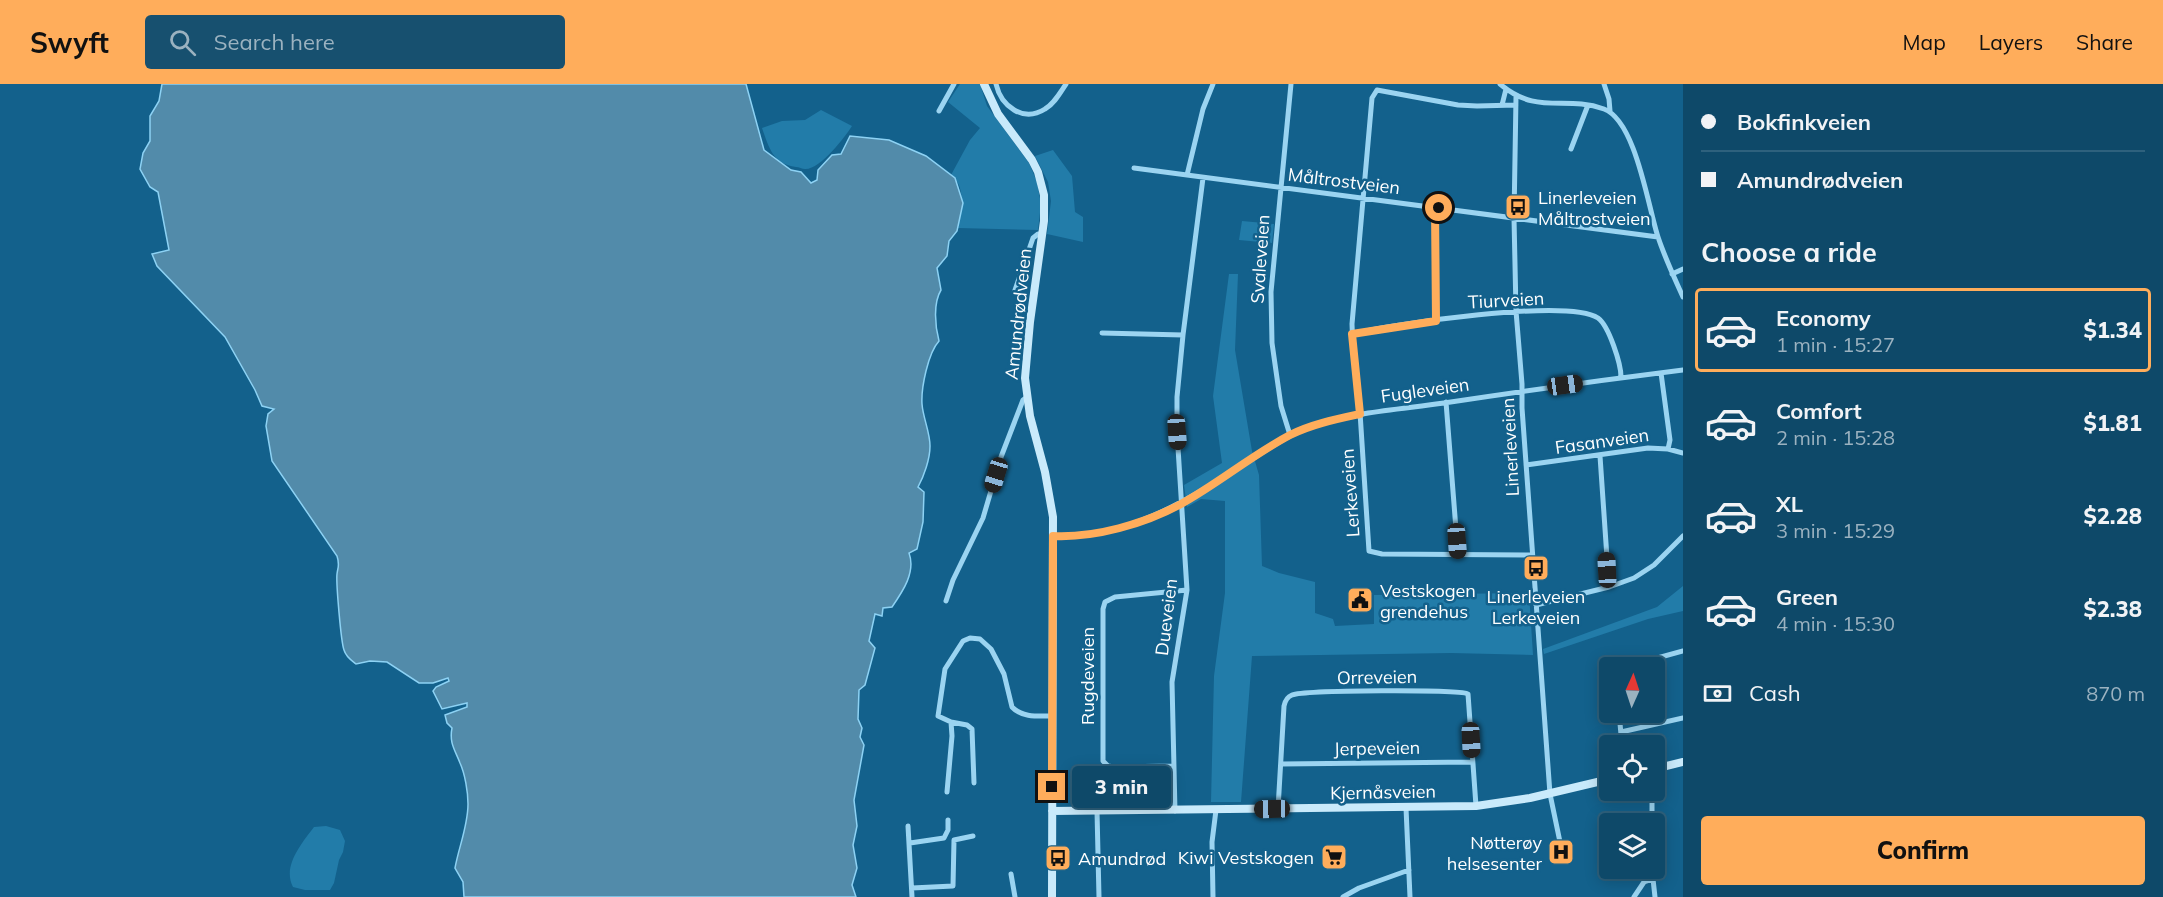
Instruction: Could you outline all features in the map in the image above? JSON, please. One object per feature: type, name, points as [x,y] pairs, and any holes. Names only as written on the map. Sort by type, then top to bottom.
[{"type":"main road","name":"Amundrødveien","points":[[984,84],[998,114],[1029,154],[1038,172],[1044,195],[1045,210],[1026,356],[1027,397],[1049,491],[1053,536],[1052,897]]},
{"type":"main road","points":[[1665,766],[1683,762]]},
{"type":"main road","name":"Kjernåsveien","points":[[1052,811],[1476,806],[1550,794],[1599,782]]},
{"type":"street","points":[[939,111],[954,84]]},
{"type":"street","points":[[996,84],[1000,98],[1006,106],[1026,114],[1035,114],[1046,109],[1055,101],[1066,84]]},
{"type":"street","points":[[1187,175],[1203,109],[1213,84]]},
{"type":"street","name":"Svaleveien","points":[[1290,435],[1281,406],[1271,332],[1272,276],[1291,84]]},
{"type":"street","points":[[1500,84],[1516,97],[1538,103],[1588,105],[1610,111]]},
{"type":"street","points":[[1604,84],[1610,111],[1626,131],[1635,150],[1658,237],[1683,297]]},
{"type":"street","points":[[1506,89],[1502,105],[1516,105]]},
{"type":"street","name":"Lerkeveien","points":[[1502,105],[1458,105],[1377,90],[1375,92],[1372,98],[1352,334],[1369,551],[1382,554],[1532,555]]},
{"type":"street","name":"Linerleveien","points":[[1516,97],[1514,218],[1516,311],[1550,794]]},
{"type":"street","points":[[1571,149],[1588,105]]},
{"type":"street","name":"Måltrostveien","points":[[1134,168],[1658,237]]},
{"type":"street","name":"Dueveien","points":[[1175,811],[1173,678],[1187,590],[1177,409],[1182,335],[1203,178]]},
{"type":"street","points":[[1435,208],[1436,321]]},
{"type":"street","name":"Amundrødveien","points":[[1014,293],[1033,238],[1042,234]]},
{"type":"street","points":[[1672,274],[1683,269]]},
{"type":"street","name":"Tiurveien","points":[[1352,334],[1516,311],[1582,313],[1597,317],[1607,329],[1621,377]]},
{"type":"street","points":[[1102,333],[1182,335]]},
{"type":"street","name":"Fugleveien","points":[[1053,536],[1115,528],[1144,520],[1182,503],[1290,435],[1318,424],[1360,414],[1683,370]]},
{"type":"street","points":[[1661,373],[1670,440],[1668,449]]},
{"type":"street","name":"Amundrødveien","points":[[946,601],[953,580],[983,518],[1001,457],[1023,400],[1027,397]]},
{"type":"street","points":[[1446,402],[1458,555]]},
{"type":"street","name":"Fasanveien","points":[[1526,465],[1648,448],[1668,449],[1683,453]]},
{"type":"street","points":[[1600,456],[1609,587]]},
{"type":"street","points":[[1536,605],[1609,587],[1634,578],[1648,570],[1683,536]]},
{"type":"street","name":"Rugdeveien","points":[[1174,766],[1114,767],[1108,766],[1103,761],[1102,609],[1106,602],[1115,597],[1187,590]]},
{"type":"street","points":[[974,783],[972,729],[968,725],[951,722],[938,716],[945,669],[963,641],[970,638],[980,639],[991,649],[1004,674],[1012,707],[1016,711],[1027,715],[1053,716]]},
{"type":"street","points":[[1661,657],[1683,651]]},
{"type":"street","name":"Orreveien","points":[[1278,809],[1284,706],[1291,695],[1445,690],[1464,691],[1469,696],[1476,806]]},
{"type":"street","points":[[1621,732],[1683,718]]},
{"type":"street","points":[[946,792],[951,722]]},
{"type":"street","points":[[1620,723],[1621,735]]},
{"type":"street","name":"Jerpeveien","points":[[1281,764],[1472,762]]},
{"type":"street","points":[[1550,794],[1560,842]]},
{"type":"street","points":[[1406,808],[1410,897]]},
{"type":"street","points":[[1213,897],[1212,843],[1216,810]]},
{"type":"street","points":[[1097,811],[1099,897]]},
{"type":"street","points":[[910,843],[944,838],[948,830],[948,820]]},
{"type":"street","points":[[908,826],[912,897]]},
{"type":"street","points":[[912,888],[953,886],[954,840],[973,836]]},
{"type":"street","points":[[1343,897],[1370,883],[1409,870]]},
{"type":"street","points":[[1011,874],[1015,897]]},
{"type":"street","points":[[1634,897],[1644,882],[1653,879],[1654,897]]},
{"type":"shaded area","points":[[162,84],[746,84],[764,150],[791,170],[801,172],[811,183],[817,180],[818,170],[832,155],[841,154],[850,136],[889,140],[926,156],[955,178],[963,203],[957,231],[949,241],[947,256],[937,268],[941,290],[938,295],[936,315],[939,341],[926,371],[922,397],[930,446],[926,467],[918,487],[924,492],[923,522],[917,549],[909,553],[910,574],[904,588],[892,607],[883,608],[882,616],[875,614],[869,641],[875,648],[865,685],[859,690],[858,719],[862,728],[860,737],[864,745],[854,800],[857,826],[853,845],[857,868],[852,885],[856,897],[464,897],[463,882],[455,868],[467,820],[466,783],[452,742],[452,728],[447,723],[445,715],[467,707],[467,703],[442,709],[433,691],[436,687],[449,681],[448,678],[433,683],[419,683],[387,662],[370,661],[356,664],[345,652],[338,600],[338,559],[272,461],[266,426],[268,414],[274,409],[262,406],[225,337],[157,266],[152,254],[169,250],[158,192],[150,187],[140,169],[143,153],[150,141],[150,116],[159,101]]},
{"type":"shaded area","points":[[960,84],[980,84],[987,106],[1029,163],[1037,182],[1041,204],[1038,230],[958,228],[961,193],[956,180],[951,175],[970,140],[980,128],[948,102]]},
{"type":"shaded area","points":[[821,110],[852,126],[832,152],[818,164],[805,169],[788,165],[777,159],[762,128],[782,121],[805,120]]},
{"type":"shaded area","points":[[1053,150],[1072,176],[1075,212],[1083,217],[1083,242],[1047,234],[1051,201],[1048,182],[1035,156]]},
{"type":"shaded area","points":[[1242,221],[1274,224],[1272,243],[1239,240]]},
{"type":"shaded area","points":[[1229,274],[1238,274],[1235,350],[1252,451],[1259,475],[1262,566],[1315,582],[1315,613],[1333,619],[1335,626],[1374,624],[1374,595],[1529,593],[1533,655],[1451,653],[1252,656],[1241,802],[1211,802],[1214,676],[1225,593],[1225,501],[1201,499],[1187,507],[1184,485],[1222,463],[1213,396]]},
{"type":"shaded area","points":[[1683,586],[1683,611],[1648,619],[1544,654],[1543,649],[1657,607]]},
{"type":"shaded area","points":[[326,826],[340,830],[345,841],[334,883],[330,890],[305,890],[293,887],[290,871],[295,855],[314,827]]},
{"type":"place","name":"Linerleveien Måltrostveien","points":[[1518,207]]},
{"type":"place","name":"Linerleveien Lerkeveien","points":[[1536,568]]},
{"type":"place","name":"Vestskogen grendehus","points":[[1360,600]]},
{"type":"place","name":"Nøtterøy helsesenter","points":[[1561,852]]},
{"type":"place","name":"Kiwi Vestskogen","points":[[1334,857]]},
{"type":"place","name":"Amundrød","points":[[1058,858]]},
{"type":"route","points":[[1052,787],[1053,536],[1087,533],[1144,520],[1174,508],[1290,435],[1318,424],[1360,414],[1352,334],[1436,321],[1434,227],[1435,208],[1439,208]]}]
